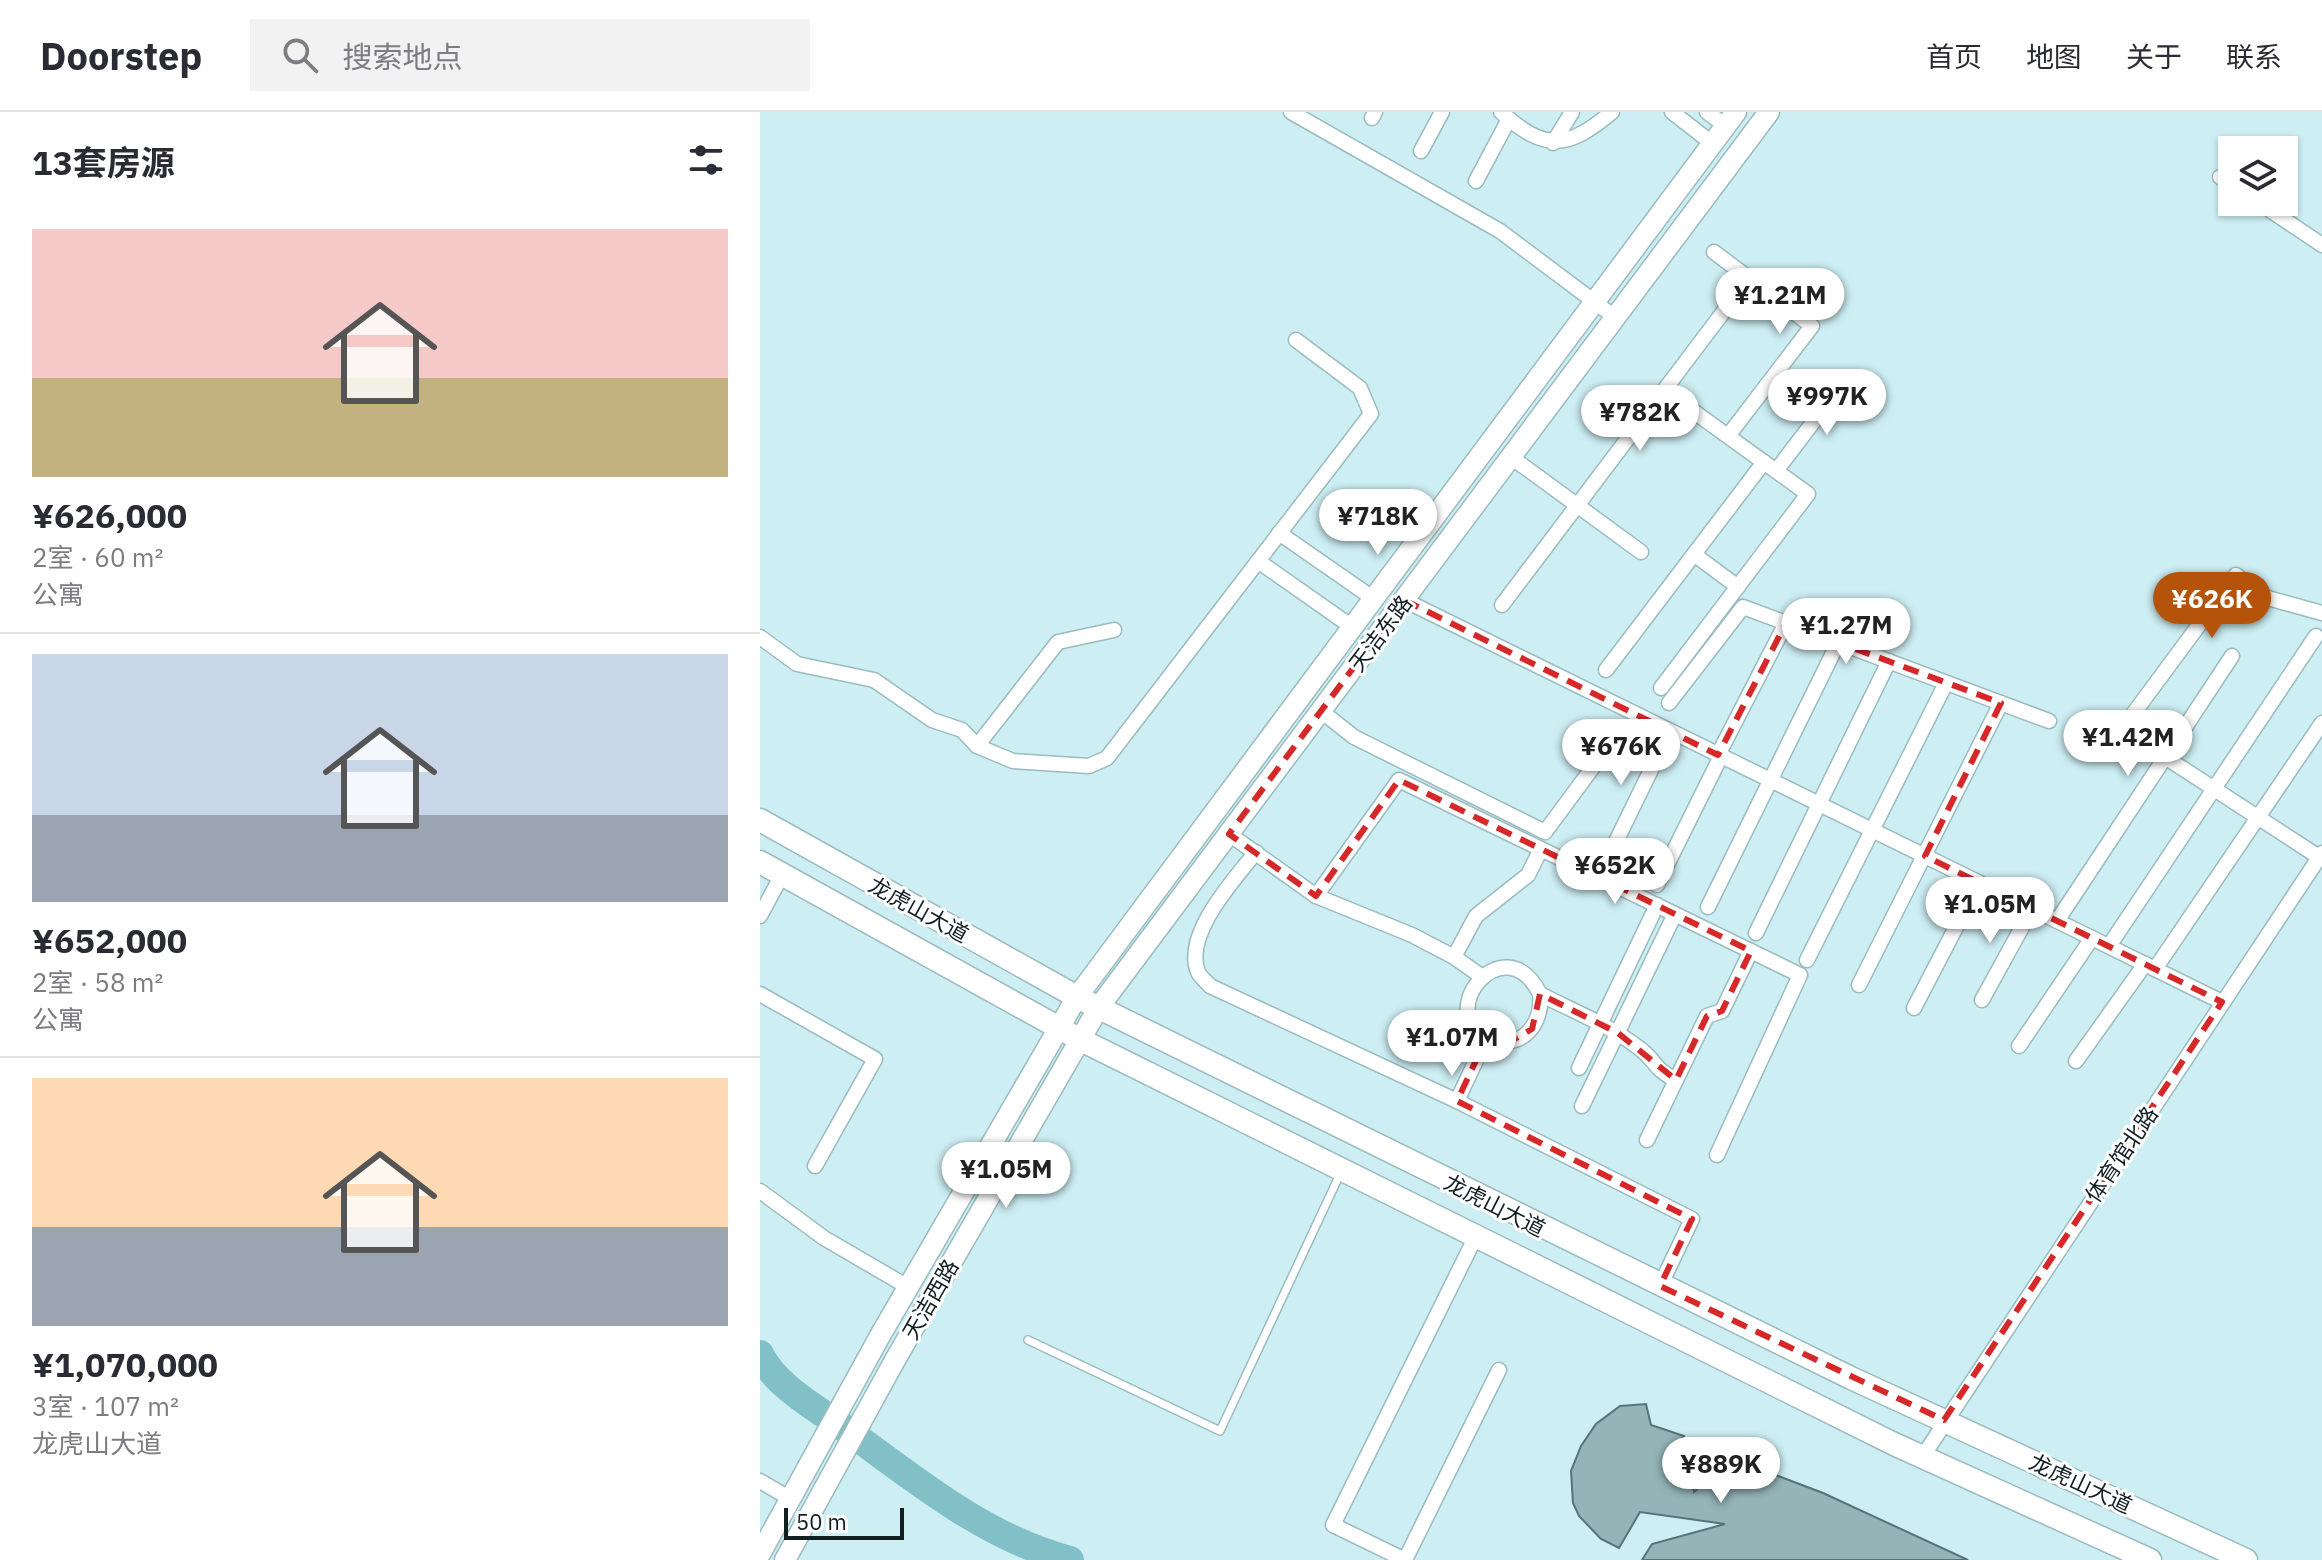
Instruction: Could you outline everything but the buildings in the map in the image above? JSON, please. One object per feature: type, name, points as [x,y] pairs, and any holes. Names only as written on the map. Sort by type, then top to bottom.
[{"type":"main road","name":"天洁东路","points":[[1079,1039],[1099,1007],[1769,112]]},
{"type":"main road","name":"天洁东路","points":[[1058,1028],[1077,997],[1731,119]]},
{"type":"main road","name":"龙虎山大道","points":[[760,820],[1077,997],[1660,1286],[2246,1560]]},
{"type":"main road","name":"龙虎山大道","points":[[760,862],[1079,1039],[1923,1456],[2150,1560]]},
{"type":"main road","name":"天洁西路","points":[[792,1493],[1058,1028]]},
{"type":"main road","name":"天洁西路","points":[[785,1560],[895,1360],[1079,1039]]},
{"type":"main road","points":[[760,1554],[792,1493]]},
{"type":"street","points":[[1291,112],[1500,231],[1616,318]]},
{"type":"street","points":[[1421,151],[1442,112]]},
{"type":"street","points":[[1553,143],[1572,112]]},
{"type":"street","points":[[1476,181],[1505,116],[1533,138],[1553,143],[1585,136],[1612,112]]},
{"type":"street","points":[[1672,112],[1713,144]]},
{"type":"street","points":[[1707,112],[1731,119]]},
{"type":"street","points":[[2279,216],[2322,245]]},
{"type":"street","points":[[1714,252],[1812,326],[1728,436]]},
{"type":"street","points":[[1502,605],[1749,278]]},
{"type":"street","points":[[760,637],[797,664],[874,680],[932,720],[962,730],[977,746],[1013,761],[1089,766],[1107,758],[1371,414],[1360,388],[1296,340]]},
{"type":"street","points":[[1606,670],[1695,555],[1846,379]]},
{"type":"street","points":[[1661,688],[1808,494],[1664,390]]},
{"type":"street","points":[[1511,457],[1641,552]]},
{"type":"street","points":[[1279,533],[1374,599]]},
{"type":"street","points":[[1695,555],[1738,587]]},
{"type":"street","points":[[1258,561],[1352,627]]},
{"type":"street","points":[[2320,610],[2264,597],[2236,575],[2122,729],[2321,857]]},
{"type":"street","points":[[1404,600],[2222,1002]]},
{"type":"street","points":[[1669,703],[1743,607],[2049,721]]},
{"type":"street","points":[[1657,885],[1786,623]]},
{"type":"street","points":[[977,746],[1058,642],[1114,630]]},
{"type":"street","points":[[2109,946],[2316,636]]},
{"type":"street","points":[[1708,907],[1838,643]]},
{"type":"street","points":[[2057,921],[2232,656]]},
{"type":"street","points":[[1756,933],[1889,661]]},
{"type":"street","points":[[1807,960],[1946,683]]},
{"type":"street","points":[[1859,985],[2001,703]]},
{"type":"street","points":[[1321,711],[1354,737],[1545,832],[1616,736]]},
{"type":"street","points":[[2076,1061],[2150,967],[2258,818],[2322,723]]},
{"type":"street","points":[[1607,860],[1670,731]]},
{"type":"street","points":[[1316,896],[1399,780],[1800,975],[1717,1155]]},
{"type":"street","points":[[1229,834],[1316,896],[1454,957],[1481,976]]},
{"type":"street","points":[[1454,957],[1476,916],[1528,875],[1541,849]]},
{"type":"street","points":[[1256,852],[1218,900],[1196,943],[1198,973],[1210,986],[1457,1101],[1692,1219],[1660,1286]]},
{"type":"street","name":"体育馆北路","points":[[1923,1456],[1944,1420],[2321,857]]},
{"type":"street","points":[[760,916],[782,875]]},
{"type":"street","points":[[1914,1008],[1979,883]]},
{"type":"street","points":[[1579,1068],[1657,905]]},
{"type":"street","points":[[1982,1000],[2032,909]]},
{"type":"street","points":[[1582,1106],[1675,914]]},
{"type":"street","points":[[2019,1046],[2092,938]]},
{"type":"street","points":[[1647,1140],[1707,1016],[1722,1011],[1751,951]]},
{"type":"street","points":[[1540,994],[1539,1018],[1522,1037],[1511,1041],[1487,1037],[1471,1020],[1469,996],[1481,976],[1491,970],[1515,969],[1525,974],[1540,994],[1618,1033],[1643,1050],[1656,1070],[1676,1080]]},
{"type":"street","points":[[760,994],[875,1059],[815,1166]]},
{"type":"street","points":[[1457,1101],[1487,1037]]},
{"type":"street","points":[[760,1191],[824,1238],[908,1287]]},
{"type":"street","points":[[1476,1236],[1333,1525],[1405,1560],[1499,1370]]},
{"type":"street","points":[[760,1481],[792,1493]]},
{"type":"lane","points":[[1028,1340],[1220,1431],[1342,1170]]},
{"type":"highlighted area","points":[[1404,600],[1718,755],[1786,623],[2001,703],[1925,856],[2222,1002],[1944,1420],[1660,1286],[1692,1219],[1457,1101],[1487,1037],[1511,1041],[1532,1029],[1540,994],[1618,1033],[1676,1080],[1707,1016],[1722,1011],[1751,951],[1399,780],[1316,896],[1229,834]]},
{"type":"waterway","points":[[760,1354],[787,1387],[953,1506],[1010,1538],[1070,1560]]}]
